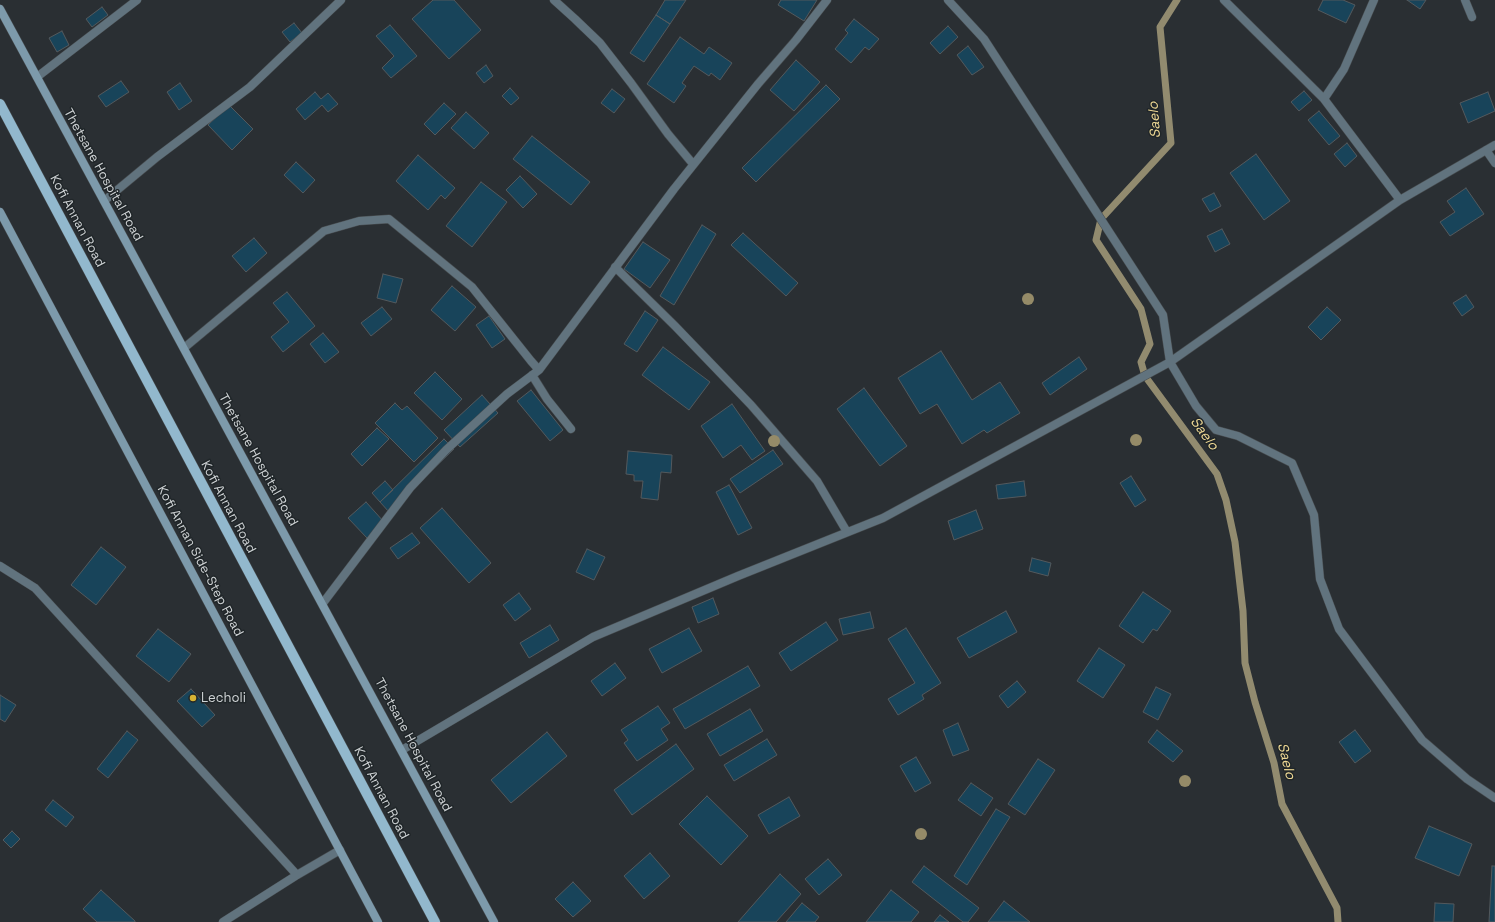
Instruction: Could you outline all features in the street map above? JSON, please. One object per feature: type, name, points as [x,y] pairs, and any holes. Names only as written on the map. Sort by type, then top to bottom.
[{"type":"main road","name":"Thetsane Hospital Road","points":[[0,9],[323,603],[494,922]]},
{"type":"main road","name":"Kofi Annan Road","points":[[0,104],[435,922]]},
{"type":"main road","name":"Kofi Annan Side-Step Road","points":[[0,212],[378,922]]},
{"type":"street","points":[[37,78],[137,0]]},
{"type":"street","points":[[104,201],[250,86],[341,0]]},
{"type":"street","points":[[554,0],[600,43],[668,134],[693,164]]},
{"type":"street","points":[[323,603],[410,488],[451,445],[507,394],[539,370],[693,164],[796,40],[827,0]]},
{"type":"street","points":[[948,0],[984,39],[1163,315],[1170,362],[1196,406],[1216,430],[1238,436],[1292,462],[1314,515],[1320,579],[1339,629],[1422,740],[1468,779],[1495,798]]},
{"type":"street","points":[[1224,0],[1324,98],[1400,200]]},
{"type":"street","points":[[1324,98],[1344,69],[1374,0]]},
{"type":"street","points":[[1465,0],[1472,17]]},
{"type":"street","points":[[402,750],[593,637],[738,576],[883,518],[1170,362],[1400,200],[1495,145]]},
{"type":"street","points":[[1486,150],[1495,163]]},
{"type":"street","points":[[184,348],[324,231],[359,221],[389,219],[472,287],[539,370]]},
{"type":"street","points":[[616,267],[751,405],[817,481],[848,532]]},
{"type":"street","points":[[532,375],[570,429]]},
{"type":"street","points":[[0,566],[35,588],[298,875]]},
{"type":"street","points":[[223,922],[340,850]]},
{"type":"building","points":[[433,0],[454,0],[481,30],[449,59],[412,19]]},
{"type":"building","points":[[665,0],[686,0],[670,24],[656,15]]},
{"type":"building","points":[[781,0],[817,0],[804,21],[778,5]]},
{"type":"building","points":[[1323,0],[1343,0],[1355,5],[1346,23],[1318,10]]},
{"type":"building","points":[[1407,0],[1426,0],[1420,9]]},
{"type":"building","points":[[102,7],[108,15],[92,27],[86,19]]},
{"type":"building","points":[[656,15],[670,24],[644,62],[630,53]]},
{"type":"building","points":[[854,19],[879,39],[869,50],[865,47],[851,63],[835,49],[848,33],[845,30]]},
{"type":"building","points":[[294,23],[302,33],[290,42],[282,32]]},
{"type":"building","points":[[390,25],[417,56],[391,78],[382,68],[394,56],[376,36]]},
{"type":"building","points":[[948,26],[958,37],[940,54],[930,43]]},
{"type":"building","points":[[62,31],[69,45],[57,52],[49,38]]},
{"type":"building","points":[[680,37],[704,54],[709,47],[732,63],[720,80],[711,73],[709,76],[694,66],[682,83],[686,86],[674,103],[647,84]]},
{"type":"building","points":[[968,46],[984,67],[972,75],[957,55]]},
{"type":"building","points":[[796,60],[820,82],[794,111],[770,90]]},
{"type":"building","points":[[486,65],[493,76],[484,83],[476,73]]},
{"type":"building","points":[[121,81],[129,92],[106,107],[98,96]]},
{"type":"building","points":[[180,83],[192,101],[179,110],[167,92]]},
{"type":"building","points":[[826,85],[840,99],[756,182],[742,168]]},
{"type":"building","points":[[510,88],[519,98],[511,105],[502,96]]},
{"type":"building","points":[[612,89],[625,99],[614,113],[601,103]]},
{"type":"building","points":[[1304,91],[1312,100],[1299,111],[1291,102]]},
{"type":"building","points":[[315,92],[321,99],[328,93],[338,104],[328,112],[322,105],[305,120],[296,109]]},
{"type":"building","points":[[1488,92],[1495,111],[1468,123],[1460,103]]},
{"type":"building","points":[[444,103],[456,114],[435,135],[424,124]]},
{"type":"building","points":[[229,105],[253,129],[232,150],[208,125]]},
{"type":"building","points":[[1319,111],[1340,136],[1329,145],[1308,120]]},
{"type":"building","points":[[466,112],[489,133],[474,149],[451,128]]},
{"type":"building","points":[[532,136],[590,182],[571,205],[513,159]]},
{"type":"building","points":[[1347,143],[1357,156],[1345,167],[1334,154]]},
{"type":"building","points":[[1256,154],[1290,201],[1264,220],[1230,173]]},
{"type":"building","points":[[418,155],[455,188],[445,199],[441,195],[428,210],[396,181]]},
{"type":"building","points":[[296,162],[315,180],[303,193],[284,175]]},
{"type":"building","points":[[520,176],[537,194],[523,208],[506,190]]},
{"type":"building","points":[[481,182],[507,202],[472,247],[446,226]]},
{"type":"building","points":[[1466,188],[1484,214],[1450,236],[1440,222],[1455,212],[1447,201]]},
{"type":"building","points":[[1214,193],[1221,206],[1210,212],[1202,199]]},
{"type":"building","points":[[702,225],[716,234],[674,305],[660,296]]},
{"type":"building","points":[[1222,229],[1230,244],[1215,252],[1207,236]]},
{"type":"building","points":[[743,233],[798,283],[786,296],[731,245]]},
{"type":"building","points":[[254,238],[267,253],[246,272],[232,256]]},
{"type":"building","points":[[643,242],[670,260],[650,288],[624,269]]},
{"type":"building","points":[[383,274],[403,279],[396,303],[377,298]]},
{"type":"building","points":[[452,286],[476,307],[455,331],[431,310]]},
{"type":"building","points":[[287,292],[315,326],[283,352],[271,337],[289,322],[273,303]]},
{"type":"building","points":[[1466,295],[1474,307],[1462,316],[1453,303]]},
{"type":"building","points":[[382,307],[392,319],[371,336],[361,323]]},
{"type":"building","points":[[1327,307],[1341,320],[1321,340],[1308,327]]},
{"type":"building","points":[[645,311],[658,320],[637,352],[624,344]]},
{"type":"building","points":[[489,316],[505,339],[492,348],[476,325]]},
{"type":"building","points":[[323,333],[339,352],[325,363],[310,344]]},
{"type":"building","points":[[663,347],[710,382],[689,410],[642,375]]},
{"type":"building","points":[[941,351],[972,400],[1000,382],[1020,413],[987,433],[984,430],[962,444],[937,404],[920,414],[898,378]]},
{"type":"building","points":[[1079,357],[1087,369],[1050,395],[1042,383]]},
{"type":"building","points":[[435,372],[462,399],[442,420],[414,393]]},
{"type":"building","points":[[864,388],[907,446],[880,466],[837,409]]},
{"type":"building","points":[[531,390],[563,430],[550,441],[517,401]]},
{"type":"building","points":[[482,395],[498,413],[460,447],[444,430]]},
{"type":"building","points":[[395,403],[402,410],[407,406],[438,438],[414,462],[375,423]]},
{"type":"building","points":[[732,404],[765,451],[752,460],[741,445],[723,458],[701,426]]},
{"type":"building","points":[[377,428],[389,439],[362,466],[351,454]]},
{"type":"building","points":[[444,439],[454,449],[389,512],[380,502]]},
{"type":"building","points":[[773,450],[783,464],[740,493],[730,479]]},
{"type":"building","points":[[628,451],[672,455],[671,473],[661,472],[658,500],[641,498],[643,481],[634,481],[634,475],[626,474]]},
{"type":"building","points":[[1131,476],[1146,500],[1135,507],[1120,483]]},
{"type":"building","points":[[385,481],[393,490],[380,502],[372,493]]},
{"type":"building","points":[[1024,481],[1026,496],[998,499],[996,485]]},
{"type":"building","points":[[729,485],[752,528],[738,535],[716,492]]},
{"type":"building","points":[[366,502],[384,522],[367,538],[348,518]]},
{"type":"building","points":[[442,508],[491,563],[469,583],[420,528]]},
{"type":"building","points":[[976,510],[983,529],[954,540],[948,521]]},
{"type":"building","points":[[412,533],[420,543],[398,559],[390,548]]},
{"type":"building","points":[[101,547],[126,567],[96,605],[71,585]]},
{"type":"building","points":[[587,549],[605,557],[594,580],[576,572]]},
{"type":"building","points":[[1032,558],[1051,563],[1048,576],[1029,571]]},
{"type":"building","points":[[1143,592],[1171,611],[1157,631],[1153,629],[1143,643],[1119,626]]},
{"type":"building","points":[[519,593],[531,609],[515,621],[503,605]]},
{"type":"building","points":[[713,598],[719,614],[698,623],[692,607]]},
{"type":"building","points":[[1006,611],[1017,632],[969,658],[957,638]]},
{"type":"building","points":[[870,612],[874,628],[843,635],[839,619]]},
{"type":"building","points":[[826,622],[838,640],[791,671],[779,653]]},
{"type":"building","points":[[550,625],[559,640],[529,658],[520,643]]},
{"type":"building","points":[[689,628],[702,651],[662,673],[649,649]]},
{"type":"building","points":[[906,628],[941,683],[922,695],[924,699],[898,715],[888,699],[915,683],[888,639]]},
{"type":"building","points":[[158,629],[191,654],[169,682],[136,656]]},
{"type":"building","points":[[1099,648],[1125,665],[1103,698],[1077,681]]},
{"type":"building","points":[[615,663],[626,678],[602,696],[591,681]]},
{"type":"building","points":[[748,666],[760,686],[685,729],[673,709]]},
{"type":"building","points":[[1017,681],[1026,692],[1008,708],[999,696]]},
{"type":"building","points":[[1156,687],[1171,694],[1158,720],[1143,712]]},
{"type":"building","points":[[191,689],[215,715],[202,727],[177,701]]},
{"type":"building","points":[[0,695],[16,705],[5,722],[0,719]]},
{"type":"building","points":[[658,706],[670,723],[661,729],[668,740],[637,761],[624,743],[628,740],[621,730]]},
{"type":"building","points":[[750,709],[763,731],[720,756],[707,734]]},
{"type":"building","points":[[958,723],[969,750],[953,756],[943,730]]},
{"type":"building","points":[[1157,730],[1183,751],[1173,762],[1148,742]]},
{"type":"building","points":[[1355,730],[1371,751],[1355,763],[1339,742]]},
{"type":"building","points":[[127,731],[138,740],[108,778],[97,769]]},
{"type":"building","points":[[547,732],[567,756],[511,803],[491,780]]},
{"type":"building","points":[[767,739],[777,755],[734,781],[724,765]]},
{"type":"building","points":[[676,744],[694,769],[632,815],[614,790]]},
{"type":"building","points":[[916,757],[931,783],[915,792],[900,766]]},
{"type":"building","points":[[1038,759],[1055,770],[1025,815],[1008,804]]},
{"type":"building","points":[[971,783],[993,798],[981,816],[958,800]]},
{"type":"building","points":[[707,796],[748,836],[721,865],[679,824]]},
{"type":"building","points":[[789,797],[800,816],[769,834],[758,815]]},
{"type":"building","points":[[53,800],[74,817],[66,827],[45,810]]},
{"type":"building","points":[[996,809],[1010,817],[967,885],[954,876]]},
{"type":"building","points":[[1429,826],[1472,844],[1459,876],[1415,858]]},
{"type":"building","points":[[12,831],[20,839],[11,848],[3,840]]},
{"type":"building","points":[[650,853],[670,876],[644,899],[624,876]]},
{"type":"building","points":[[828,859],[842,875],[819,895],[805,879]]},
{"type":"building","points":[[924,866],[979,908],[968,922],[963,922],[912,882]]},
{"type":"building","points":[[1492,866],[1495,866],[1495,922],[1489,922]]},
{"type":"building","points":[[780,874],[801,894],[776,922],[738,922]]},
{"type":"building","points":[[573,882],[591,901],[573,917],[555,899]]},
{"type":"building","points":[[101,890],[135,922],[97,922],[83,909]]},
{"type":"building","points":[[891,890],[919,912],[911,922],[866,922]]},
{"type":"building","points":[[1004,901],[1030,922],[988,922]]},
{"type":"building","points":[[802,903],[819,917],[815,922],[786,922]]},
{"type":"building","points":[[1435,903],[1454,904],[1453,922],[1434,922]]},
{"type":"building","points":[[940,915],[949,922],[934,922]]},
{"type":"waterway","name":"Saelo","points":[[1177,0],[1160,27],[1171,143],[1101,219],[1096,240],[1141,309],[1150,344],[1141,362],[1145,376],[1217,474],[1226,500],[1235,542],[1243,611],[1245,663],[1255,702],[1274,763],[1282,804],[1337,908],[1338,922]]},
{"type":"place","name":"Lecholi","points":[[193,698]]}]
